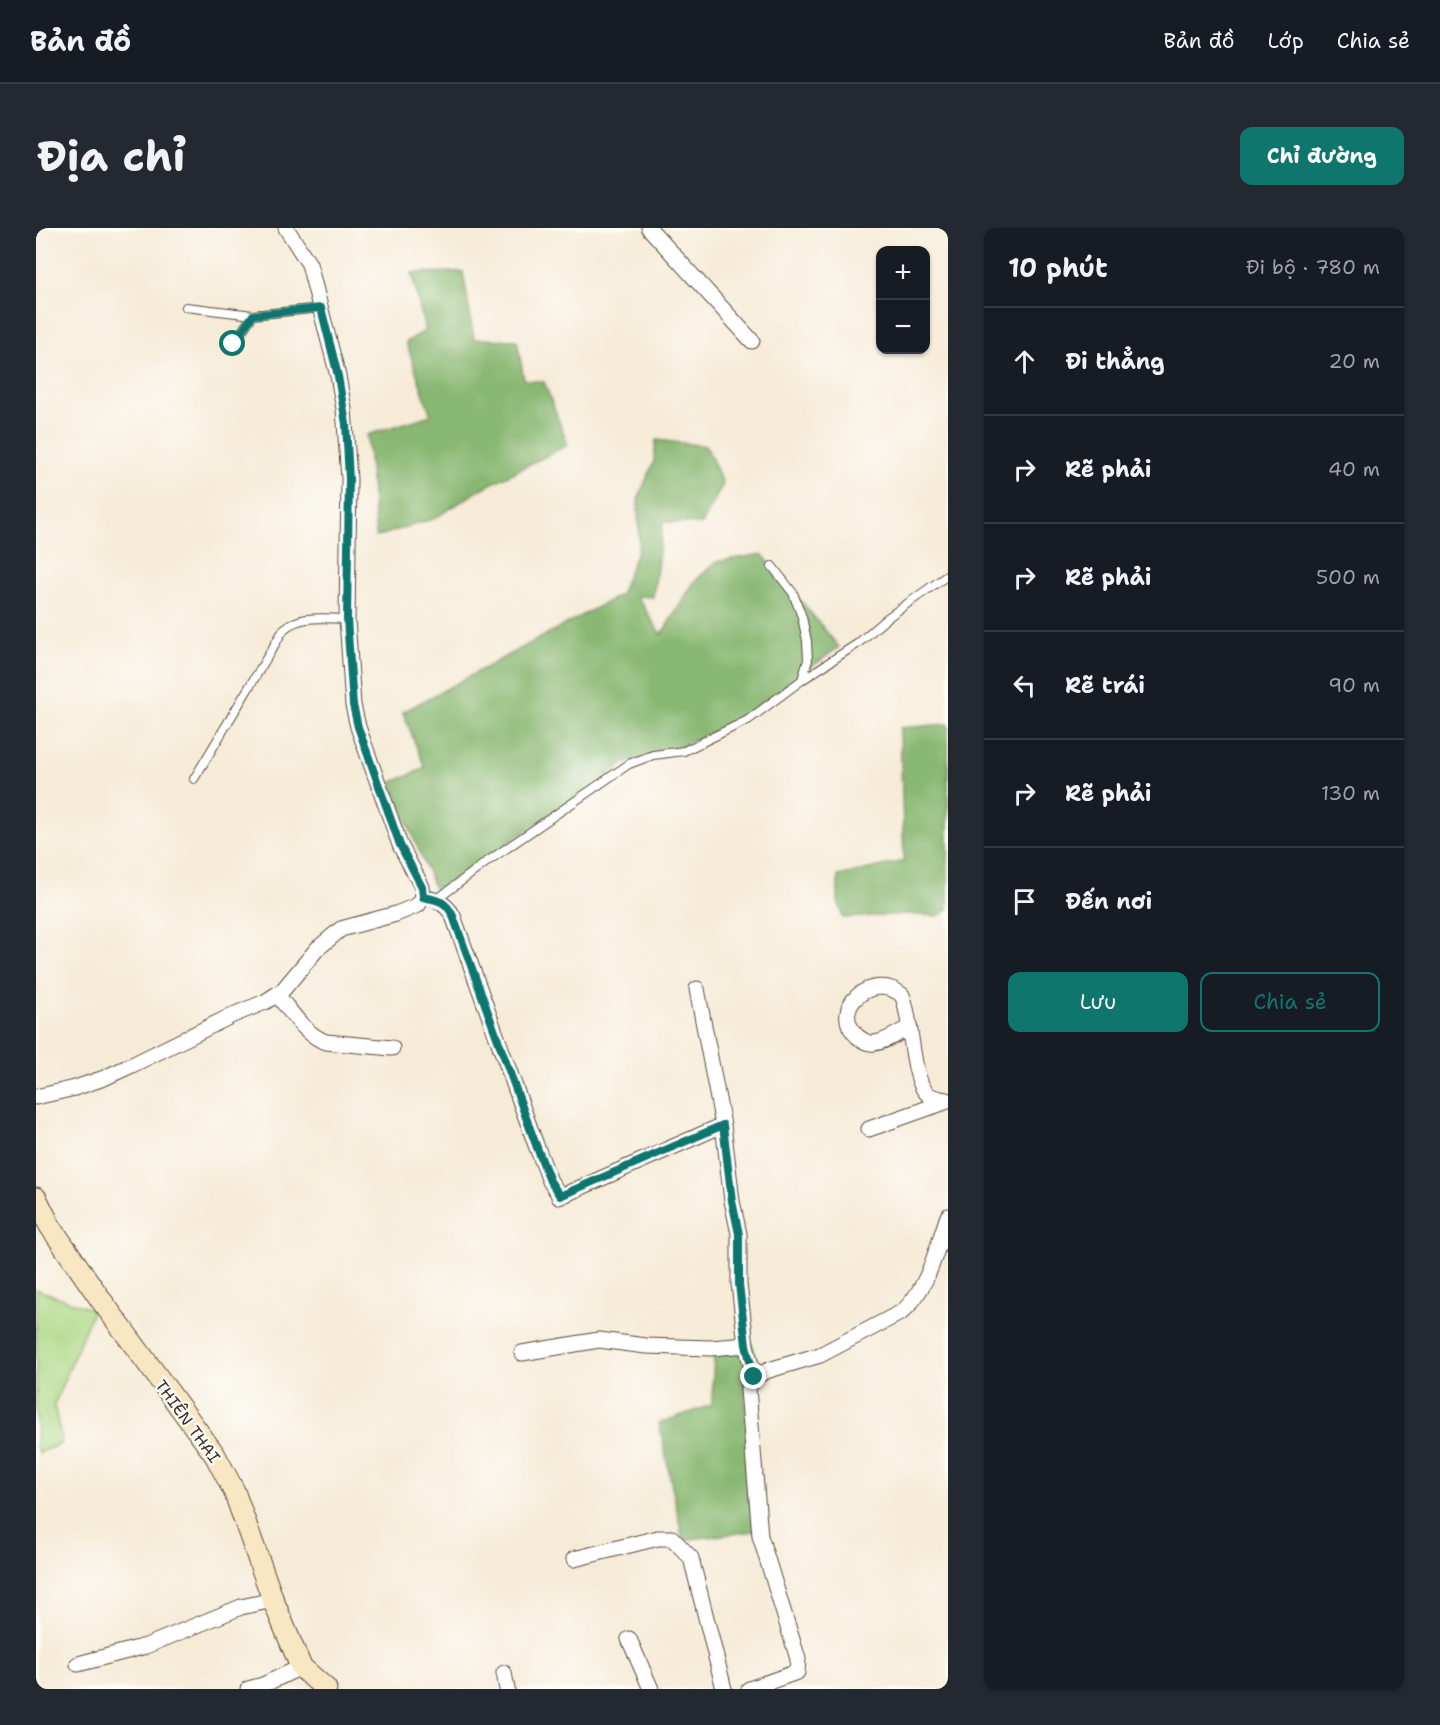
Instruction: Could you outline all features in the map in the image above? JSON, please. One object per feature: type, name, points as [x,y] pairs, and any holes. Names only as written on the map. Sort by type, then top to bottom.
[{"type":"street","points":[[286,228],[309,264],[338,376],[346,424],[349,479],[347,619],[353,705],[358,727],[400,845],[428,898],[448,906],[453,916],[550,1181],[559,1197],[723,1125]]},
{"type":"street","points":[[649,228],[752,341]]},
{"type":"street","points":[[36,1097],[75,1088],[104,1078],[277,994],[289,984],[317,949],[341,929],[396,914],[428,898]]},
{"type":"street","points":[[697,989],[723,1125],[732,1201],[739,1234],[739,1284],[746,1345],[754,1377],[748,1389],[748,1400],[760,1536],[799,1666],[797,1672],[749,1689]]},
{"type":"street","points":[[277,994],[309,1033],[318,1040],[392,1048]]},
{"type":"street","points":[[908,1028],[921,1086],[928,1095],[948,1101]]},
{"type":"street","points":[[869,1129],[948,1101]]},
{"type":"street","name":"THIÊN THAI","points":[[36,1198],[50,1226],[101,1300],[215,1455],[234,1491],[273,1600],[301,1668],[326,1689]]},
{"type":"street","points":[[754,1377],[820,1355],[902,1312],[914,1302],[923,1287],[948,1216]]},
{"type":"street","points":[[522,1353],[599,1340],[646,1346],[711,1348],[746,1345]]},
{"type":"street","points":[[574,1559],[658,1538],[672,1538],[691,1558],[724,1689]]},
{"type":"street","points":[[78,1664],[146,1646],[241,1607],[273,1600]]},
{"type":"street","points":[[629,1639],[651,1689]]},
{"type":"street","points":[[248,1689],[263,1685],[301,1668]]},
{"type":"street","points":[[504,1673],[507,1689]]},
{"type":"lane","points":[[186,307],[253,315],[321,308]]},
{"type":"lane","points":[[233,344],[253,315]]},
{"type":"lane","points":[[772,566],[793,593],[802,617],[808,660],[802,680]]},
{"type":"lane","points":[[428,898],[440,897],[629,764],[653,755],[684,751],[748,720],[802,680],[857,644],[887,618],[948,575]]},
{"type":"lane","points":[[194,779],[284,629],[291,622],[304,618],[347,619]]},
{"type":"green space","points":[[463,272],[474,339],[517,340],[524,380],[544,382],[568,445],[481,489],[435,518],[376,537],[367,435],[431,415],[406,342],[425,331],[412,273]]},
{"type":"green space","points":[[656,440],[706,446],[723,484],[702,524],[663,522],[653,597],[637,596],[661,635],[695,581],[716,562],[762,554],[839,647],[742,717],[674,750],[625,763],[436,892],[391,783],[425,768],[403,712],[620,595],[639,546],[638,499],[654,461]]},
{"type":"green space","points":[[948,724],[948,909],[938,916],[905,914],[843,918],[838,900],[838,876],[904,861],[900,728]]},
{"type":"green space","points":[[36,1289],[93,1310],[54,1405],[62,1443],[39,1453],[36,1446]]},
{"type":"green space","points":[[752,1344],[758,1366],[744,1373],[755,1531],[683,1540],[659,1423],[712,1405],[714,1350]]},
{"type":"route","points":[[233,344],[253,315],[321,308],[338,376],[346,424],[349,479],[347,619],[353,705],[358,727],[400,845],[422,887],[423,897],[448,906],[453,916],[536,1145],[550,1181],[560,1196],[723,1125],[732,1201],[739,1234],[739,1284],[746,1345],[754,1377]]}]
